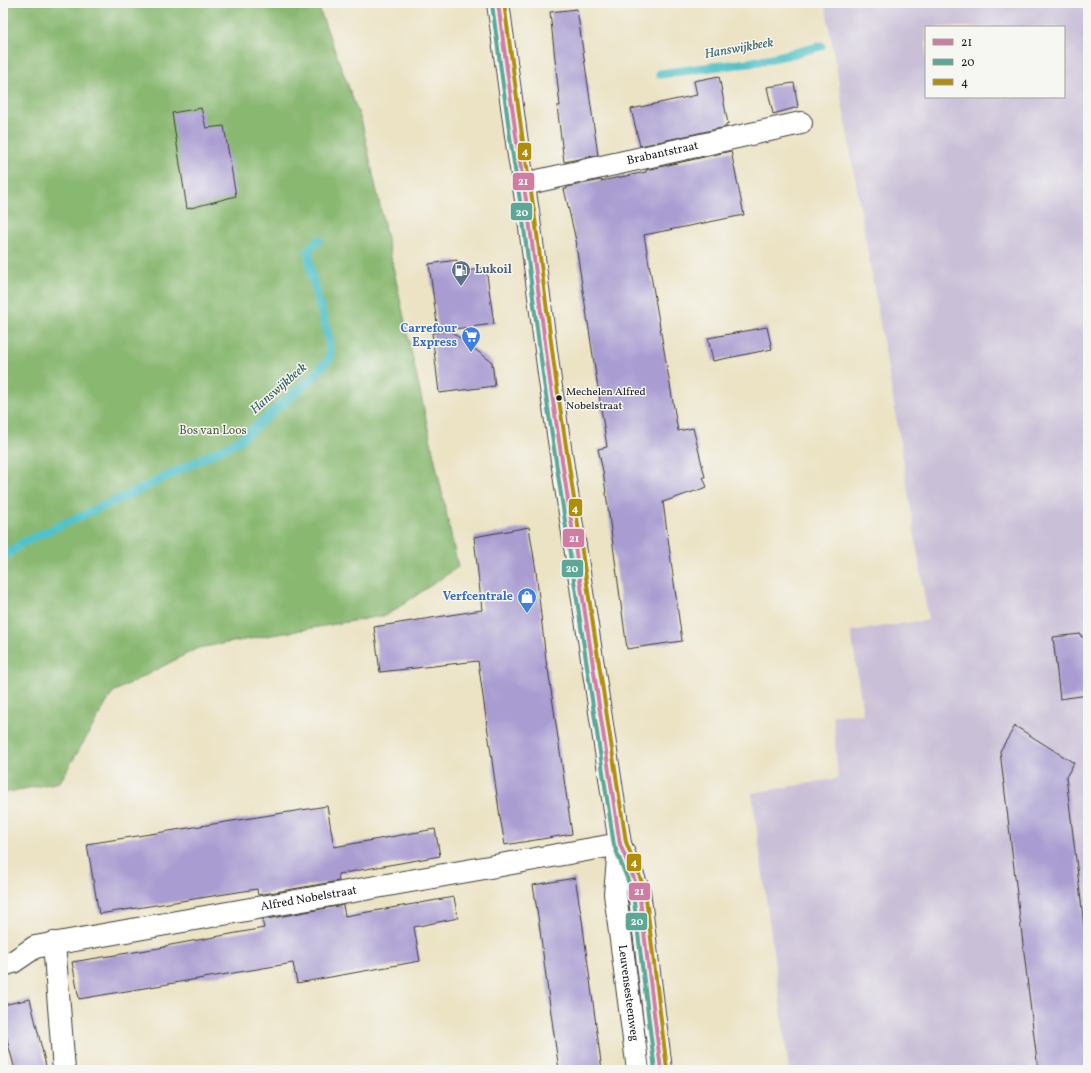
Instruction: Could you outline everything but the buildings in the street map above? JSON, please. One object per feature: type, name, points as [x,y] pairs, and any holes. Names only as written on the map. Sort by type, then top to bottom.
[{"type":"main road","name":"Leuvensesteenweg","points":[[498,3],[550,381],[620,844],[639,891],[661,1070]]},
{"type":"main road","name":"Brabantstraat","points":[[524,184],[801,123]]},
{"type":"main road","name":"Leuvensesteenweg","points":[[620,844],[615,894],[638,1070]]},
{"type":"main road","name":"Alfred Nobelstraat","points":[[3,965],[13,962],[35,947],[54,943],[620,844]]},
{"type":"main road","points":[[54,943],[64,1070]]},
{"type":"shaded area","points":[[825,3],[1088,3],[1088,1070],[789,1070],[752,793],[838,778],[833,715],[863,714],[851,631],[928,620],[900,440]]},
{"type":"green space","name":"Bos van Loos","points":[[3,3],[317,3],[362,123],[458,567],[387,615],[198,648],[113,692],[60,782],[3,793]]},
{"type":"waterway","name":"Hanswijkbeek","points":[[660,74],[749,63],[821,46]]},
{"type":"waterway","name":"Hanswijkbeek","points":[[3,558],[22,543],[135,492],[240,440],[310,380],[330,358],[329,339],[312,277],[308,250],[319,240]]},
{"type":"transit line","name":"21","points":[[498,3],[528,212],[550,381],[620,844],[639,891],[661,1070]]},
{"type":"transit line","name":"4","points":[[504,3],[534,211],[556,380],[626,842],[645,890],[667,1069]]},
{"type":"transit line","name":"20","points":[[492,4],[522,213],[544,382],[614,845],[633,893],[655,1070]]},
{"type":"place","name":"Lukoil","points":[[461,287]]},
{"type":"place","name":"Carrefour Express","points":[[471,353]]},
{"type":"place","name":"Mechelen Alfred Nobelstraat","points":[[559,398]]},
{"type":"place","name":"Verfcentrale","points":[[527,614]]}]
